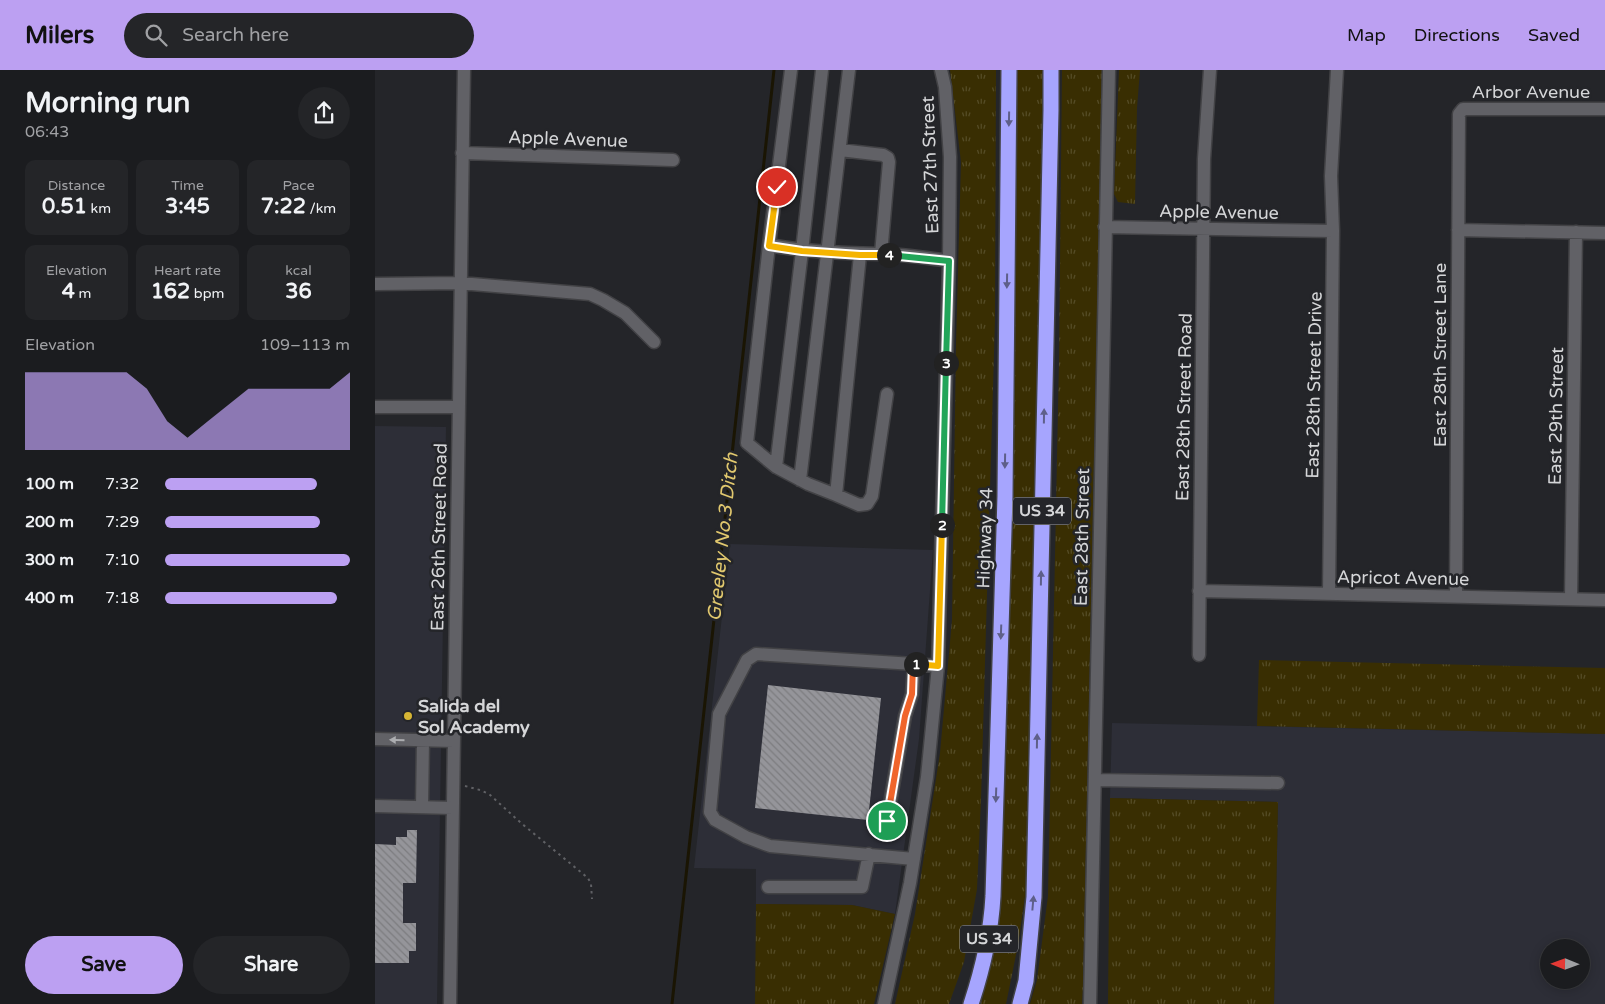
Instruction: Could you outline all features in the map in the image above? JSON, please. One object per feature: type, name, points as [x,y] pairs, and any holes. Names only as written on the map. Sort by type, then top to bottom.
[{"type":"highway","name":"Highway 34","points":[[971,1004],[989,941],[993,896],[1005,496],[1009,70]]},
{"type":"highway","name":"US 34","points":[[1020,1004],[1026,981],[1034,887],[1051,70]]},
{"type":"highway","points":[[961,1004],[970,982],[985,922],[993,872]]},
{"type":"highway","points":[[1012,1004],[1029,952]]},
{"type":"street","name":"East 26th Street Road","points":[[450,1004],[463,70]]},
{"type":"street","points":[[791,70],[747,443],[776,467],[800,480],[859,504],[867,504],[872,496],[887,394]]},
{"type":"street","points":[[776,467],[822,70]]},
{"type":"street","points":[[800,480],[849,70]]},
{"type":"street","name":"East 27th Street","points":[[884,1004],[914,859],[927,777],[938,666],[950,157],[945,87],[941,70]]},
{"type":"street","name":"East 28th Street","points":[[1090,1004],[1109,70]]},
{"type":"street","name":"East 28th Street Road","points":[[1199,655],[1204,160],[1210,70]]},
{"type":"street","name":"East 28th Street Drive","points":[[1329,594],[1333,231],[1331,176],[1337,70]]},
{"type":"street","name":"Arbor Avenue","points":[[1459,114],[1463,109],[1605,109]]},
{"type":"street","name":"East 28th Street Lane","points":[[1456,597],[1459,114]]},
{"type":"street","points":[[840,150],[883,155],[888,158],[881,254]]},
{"type":"street","name":"Apple Avenue","points":[[462,154],[673,160]]},
{"type":"street","name":"Apple Avenue","points":[[1105,227],[1333,231]]},
{"type":"street","points":[[1458,230],[1605,233]]},
{"type":"street","name":"East 29th Street","points":[[1571,599],[1575,232]]},
{"type":"street","points":[[769,246],[802,251],[860,255],[881,254],[949,261]]},
{"type":"street","points":[[836,495],[860,255]]},
{"type":"street","points":[[375,284],[460,283],[590,294],[625,314],[654,342]]},
{"type":"street","points":[[375,407],[459,408]]},
{"type":"street","name":"Apricot Avenue","points":[[1199,591],[1605,600]]},
{"type":"street","points":[[914,859],[770,846],[745,837],[715,820],[710,812],[719,714],[747,660],[756,654],[938,666]]},
{"type":"street","points":[[887,821],[905,716],[912,694],[913,664]]},
{"type":"street","points":[[375,739],[454,740]]},
{"type":"street","points":[[422,808],[423,740]]},
{"type":"street","points":[[1096,780],[1278,784]]},
{"type":"street","points":[[375,806],[453,808]]},
{"type":"street","points":[[768,887],[862,887],[869,854]]},
{"type":"path","points":[[453,783],[489,794],[588,878],[591,884],[592,899]]},
{"type":"shaded area","name":"Salida del Sol Academy","points":[[375,426],[446,427],[437,1004],[375,1004]]},
{"type":"shaded area","points":[[730,544],[933,550],[919,739],[895,914],[852,905],[756,904],[756,869],[694,868]]},
{"type":"shaded area","points":[[1112,723],[1605,734],[1605,1004],[1274,1004],[1278,802],[1110,798]]},
{"type":"green space","points":[[950,70],[996,70],[995,319],[977,889],[964,962],[949,1004],[895,1004],[915,914],[940,753],[952,620],[961,162]]},
{"type":"green space","points":[[1017,70],[1042,70],[1043,113],[1027,882],[1018,945],[1006,1004],[981,1004],[993,954],[1000,883],[1005,783]]},
{"type":"green space","points":[[1062,70],[1102,70],[1083,988],[1082,1004],[1030,1004],[1037,980],[1048,896],[1059,362]]},
{"type":"green space","points":[[1119,70],[1140,70],[1137,108],[1135,204],[1118,202],[1114,194]]},
{"type":"green space","points":[[1259,660],[1605,668],[1605,734],[1257,726]]},
{"type":"green space","points":[[1110,798],[1278,802],[1274,1004],[1108,1004]]},
{"type":"green space","points":[[756,904],[852,905],[895,914],[874,1004],[755,1004]]},
{"type":"building","points":[[768,685],[881,698],[868,820],[755,808]]},
{"type":"building","points":[[407,830],[417,830],[416,883],[403,883],[403,923],[416,923],[416,951],[409,951],[409,963],[375,963],[375,844],[396,845],[396,837],[407,837]]},
{"type":"waterway","name":"Greeley No.3 Ditch","points":[[672,1004],[774,70]]},
{"type":"place","name":"Salida del Sol Academy","points":[[408,716]]},
{"type":"route","points":[[777,187],[769,246],[802,251],[860,255],[881,254],[949,261],[938,666],[913,664],[912,694],[905,716],[887,821]]}]
